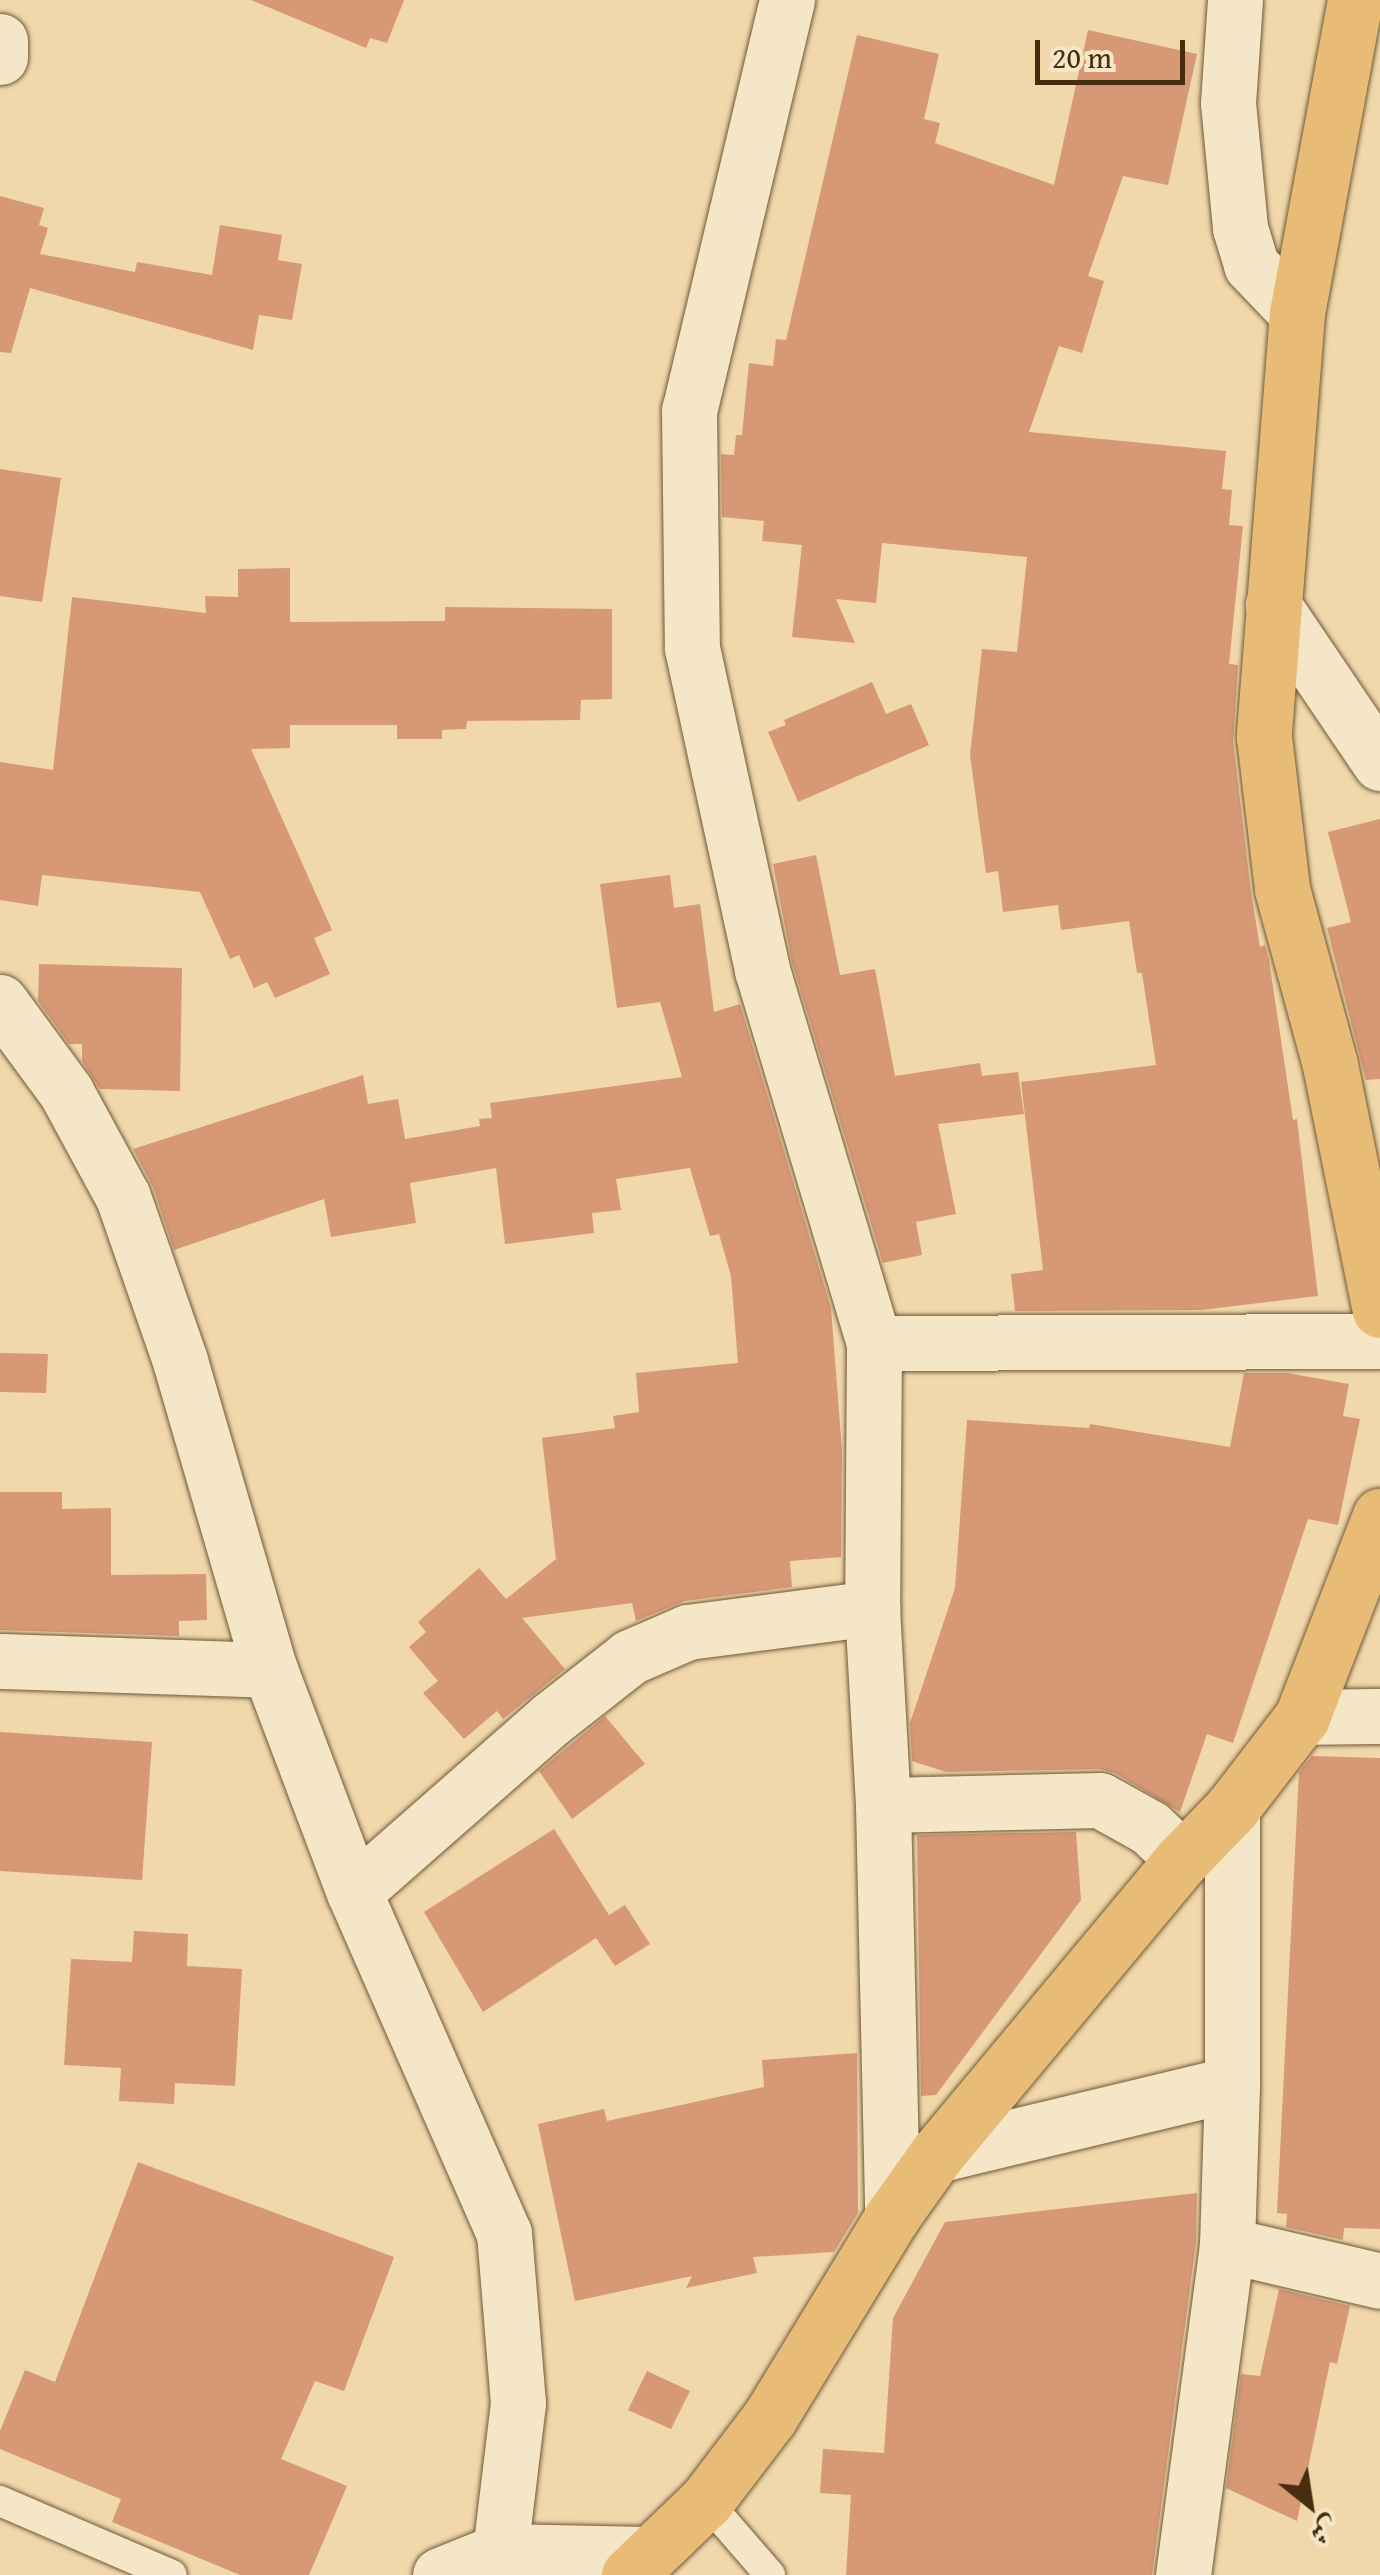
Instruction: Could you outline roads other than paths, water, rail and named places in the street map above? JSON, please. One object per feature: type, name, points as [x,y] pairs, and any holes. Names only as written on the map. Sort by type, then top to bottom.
[{"type":"main road","points":[[1355,0],[1297,313],[1264,737],[1282,890],[1330,1065],[1380,1310]]},
{"type":"main road","points":[[638,2564],[706,2501],[770,2417],[892,2217],[936,2155],[1183,1859],[1232,1808],[1302,1716],[1380,1516]]},
{"type":"street","points":[[787,0],[689,410],[692,648],[762,970],[874,1343],[872,1608],[883,1805],[892,2217]]},
{"type":"street","points":[[1235,0],[1228,103],[1240,228],[1252,265],[1297,313]]},
{"type":"street","points":[[0,40],[0,56]]},
{"type":"street","points":[[1273,605],[1380,762]]},
{"type":"street","points":[[0,1002],[66,1092],[123,1197],[180,1361],[270,1670],[354,1892],[504,2233],[518,2403],[500,2551]]},
{"type":"street","points":[[874,1343],[1380,1341]]},
{"type":"street","points":[[354,1892],[550,1719],[630,1657],[688,1632],[872,1608]]},
{"type":"street","points":[[0,1661],[270,1670]]},
{"type":"street","points":[[1302,1716],[1380,1716]]},
{"type":"street","points":[[883,1805],[1100,1800],[1150,1828],[1183,1859]]},
{"type":"street","points":[[1183,2575],[1227,2245],[1232,2084],[1232,1808]]},
{"type":"street","points":[[936,2155],[1232,2084]]},
{"type":"street","points":[[1227,2245],[1380,2282]]},
{"type":"street","points":[[440,2575],[500,2551],[638,2564]]},
{"type":"lane","points":[[0,2501],[172,2575]]},
{"type":"lane","points":[[706,2501],[770,2575]]}]
